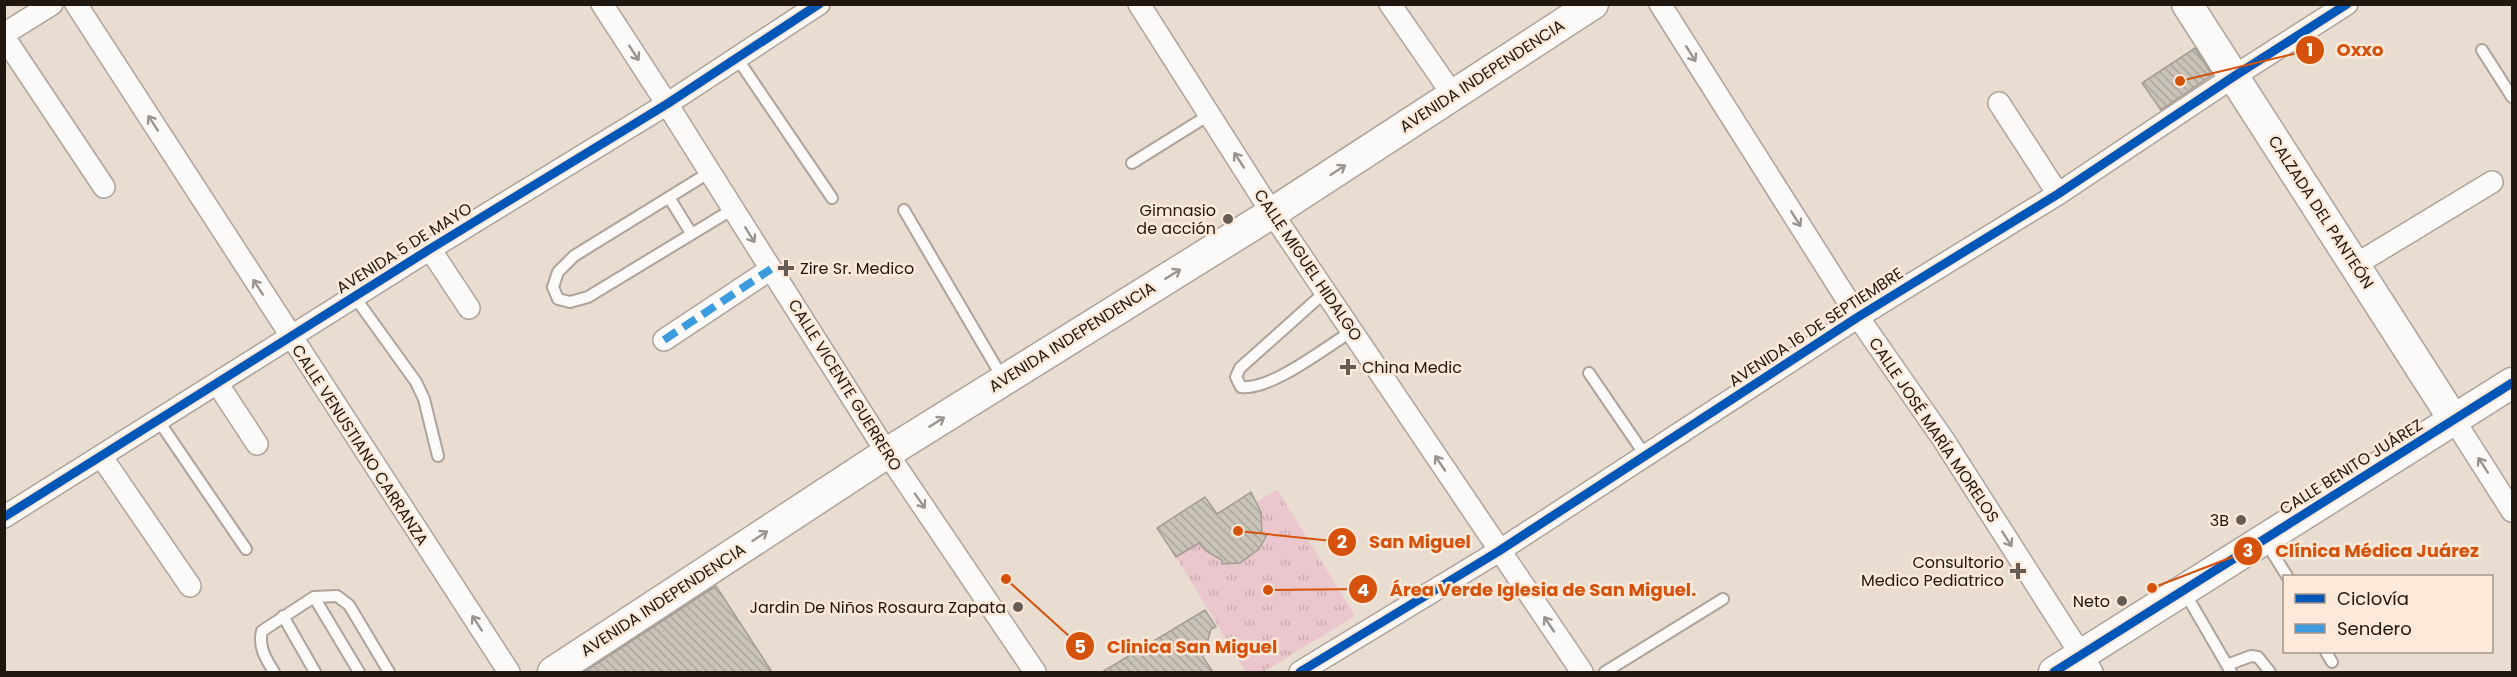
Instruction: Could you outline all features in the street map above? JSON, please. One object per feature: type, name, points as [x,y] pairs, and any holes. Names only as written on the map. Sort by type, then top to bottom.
[{"type":"main road","name":"AVENIDA INDEPENDENCIA","points":[[553,672],[887,453],[1272,213],[1593,4]]},
{"type":"main road","name":"CALZADA DEL PANTEÓN","points":[[2187,4],[2454,420]]},
{"type":"main road","name":"CALLE BENITO JUÁREZ","points":[[2054,672],[2087,664],[2184,590],[2512,383]]},
{"type":"street","points":[[52,4],[4,35],[104,187]]},
{"type":"street","name":"CALLE VENUSTIANO CARRANZA","points":[[76,4],[509,672]]},
{"type":"street","name":"CALLE VICENTE GUERRERO","points":[[602,4],[887,453],[1035,672]]},
{"type":"street","name":"AVENIDA 5 DE MAYO","points":[[4,517],[354,296],[667,104],[819,4]]},
{"type":"street","name":"CALLE MIGUEL HIDALGO","points":[[1139,4],[1272,213],[1582,672]]},
{"type":"street","points":[[1390,4],[1453,95]]},
{"type":"street","name":"CALLE JOSÉ MARÍA MORELOS","points":[[1660,4],[1858,317],[1943,439],[2087,664]]},
{"type":"street","name":"AVENIDA 16 DE SEPTIEMBRE","points":[[1300,672],[1499,551],[1858,317],[2058,194],[2347,4]]},
{"type":"street","points":[[1999,103],[2058,194]]},
{"type":"street","points":[[2355,265],[2492,182]]},
{"type":"street","points":[[430,249],[469,308]]},
{"type":"street","points":[[664,340],[771,268]]},
{"type":"street","points":[[217,383],[257,444]]},
{"type":"street","points":[[2454,420],[2512,511]]},
{"type":"street","points":[[101,456],[190,586]]},
{"type":"lane","points":[[2482,50],[2512,97]]},
{"type":"lane","points":[[737,58],[831,198]]},
{"type":"lane","points":[[1132,163],[1209,114]]},
{"type":"lane","points":[[710,172],[670,199],[574,256],[558,272],[553,287],[558,299],[570,303],[588,297],[733,208]]},
{"type":"lane","points":[[670,199],[692,233]]},
{"type":"lane","points":[[904,210],[1004,380]]},
{"type":"lane","points":[[1325,292],[1240,368],[1236,377],[1241,387],[1253,389],[1272,381],[1352,331]]},
{"type":"lane","points":[[354,296],[420,390],[438,456]]},
{"type":"lane","points":[[1589,373],[1645,456]]},
{"type":"lane","points":[[159,420],[246,549]]},
{"type":"lane","points":[[2264,540],[2286,575]]},
{"type":"lane","points":[[2184,590],[2229,669],[2251,656],[2258,657],[2270,672]]},
{"type":"lane","points":[[274,672],[263,654],[261,637],[266,627],[314,597],[337,596],[350,605],[389,672]]},
{"type":"lane","points":[[314,597],[359,672]]},
{"type":"lane","points":[[1605,672],[1723,599]]},
{"type":"lane","points":[[283,616],[315,672]]},
{"type":"lane","points":[[2327,653],[2332,662]]},
{"type":"green space","points":[[1277,489],[1355,616],[1263,672],[1246,672],[1176,557],[1198,542],[1206,551],[1222,558],[1222,564],[1237,562],[1249,557],[1259,549],[1267,536],[1262,533],[1261,512],[1256,503]]},
{"type":"building","points":[[2195,48],[2212,75],[2161,110],[2142,83]]},
{"type":"building","points":[[1251,492],[1261,512],[1262,533],[1267,535],[1259,549],[1240,563],[1222,564],[1222,560],[1206,551],[1199,543],[1176,557],[1157,528],[1205,497],[1217,514]]},
{"type":"building","points":[[716,586],[772,672],[584,672],[708,591]]},
{"type":"building","points":[[1205,610],[1216,627],[1211,629],[1203,657],[1213,672],[1102,672]]},
{"type":"marked path","points":[[664,340],[771,269]]},
{"type":"cycle path","points":[[4,517],[430,249],[667,104],[819,4]]},
{"type":"cycle path","points":[[1300,672],[1499,551],[1858,317],[2058,194],[2347,4]]},
{"type":"cycle path","points":[[2054,672],[2512,383]]},
{"type":"place","name":"Oxxo","points":[[2180,81]]},
{"type":"place","name":"Gimnasio de acción","points":[[1228,219]]},
{"type":"place","name":"Zire Sr. Medico","points":[[786,268]]},
{"type":"place","name":"China Medic","points":[[1348,367]]},
{"type":"place","name":"3B","points":[[2241,520]]},
{"type":"place","name":"San Miguel","points":[[1238,531]]},
{"type":"place","name":"Consultorio Medico Pediatrico","points":[[2018,571]]},
{"type":"place","name":"Clinica San Miguel","points":[[1006,579]]},
{"type":"place","name":"Clínica Médica Juárez","points":[[2152,588]]},
{"type":"place","name":"Área Verde Iglesia de San Miguel.","points":[[1268,590]]},
{"type":"place","name":"Neto","points":[[2122,601]]},
{"type":"place","name":"Jardin De Niños Rosaura Zapata","points":[[1018,607]]}]
